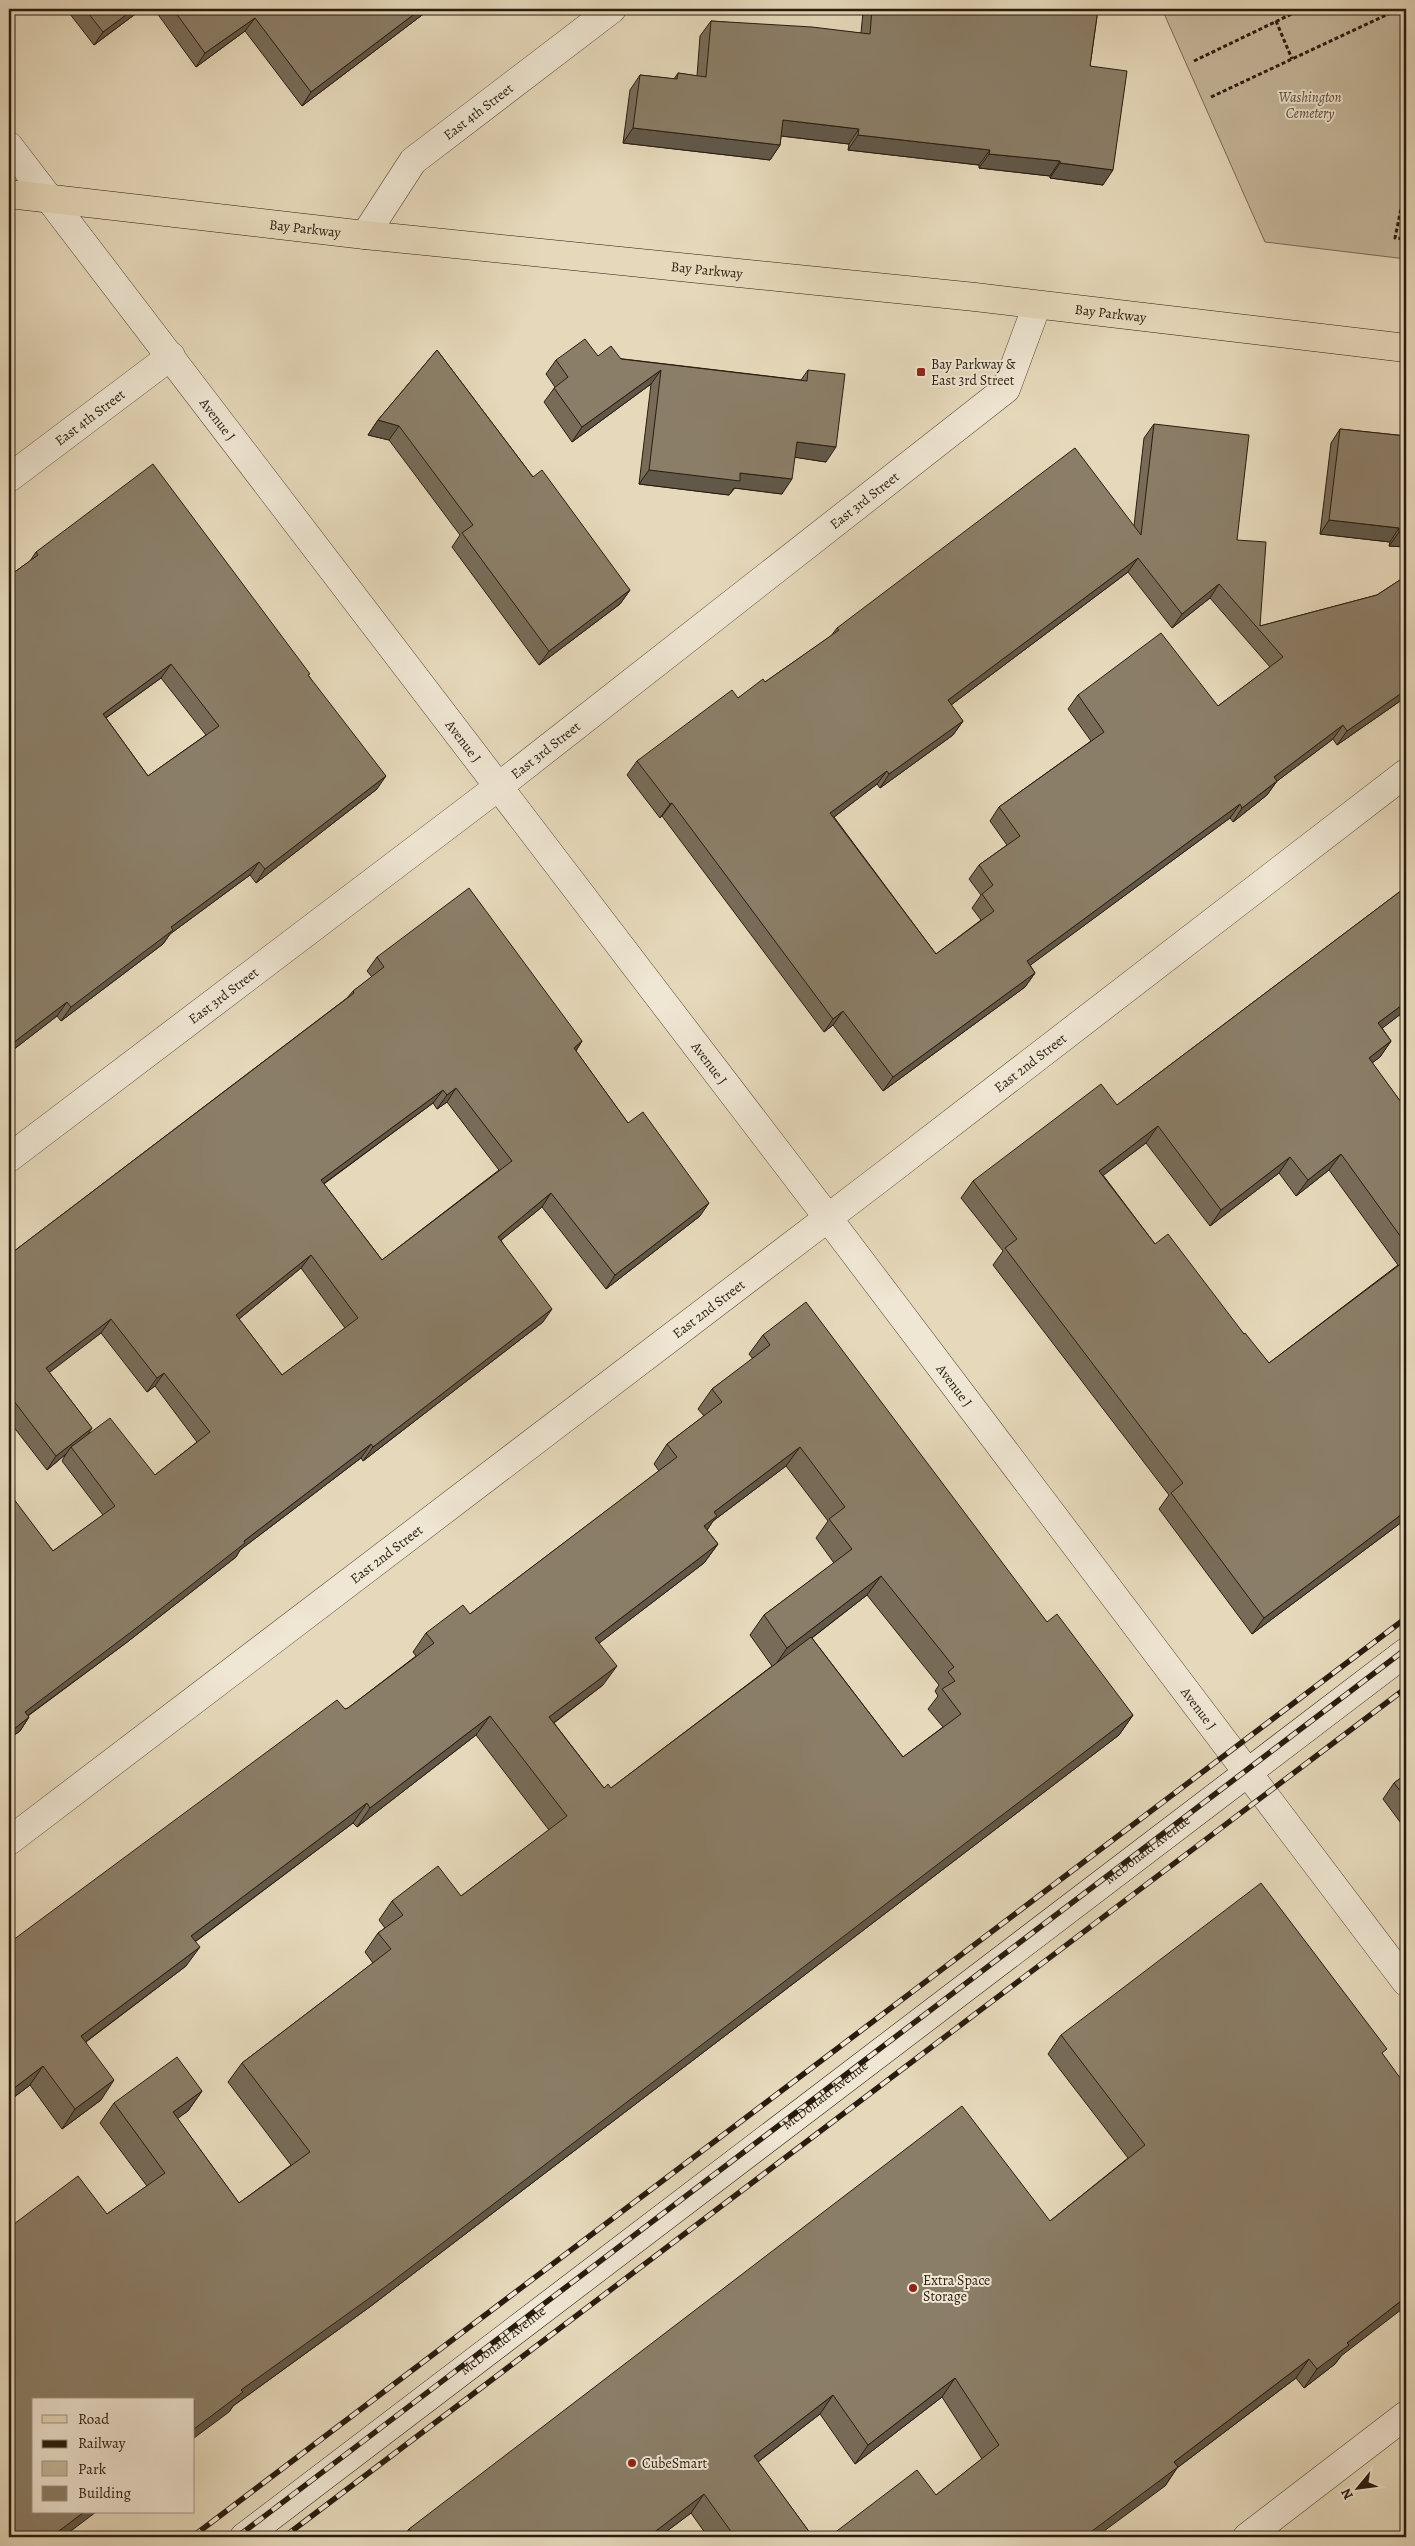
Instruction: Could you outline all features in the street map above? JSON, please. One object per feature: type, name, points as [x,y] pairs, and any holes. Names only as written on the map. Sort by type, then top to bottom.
[{"type":"main road","name":"Bay Parkway","points":[[9,194],[365,235],[1038,305],[1406,348]]},
{"type":"street","name":"East 4th Street","points":[[365,235],[413,161],[612,9]]},
{"type":"street","name":"Avenue J","points":[[9,146],[828,1218],[1406,1982]]},
{"type":"street","name":"East 3rd Street","points":[[9,1158],[498,787],[1006,390],[1038,305]]},
{"type":"street","name":"East 4th Street","points":[[9,478],[171,356]]},
{"type":"street","name":"East 2nd Street","points":[[9,1841],[828,1218],[1406,774]]},
{"type":"street","name":"McDonald Avenue","points":[[244,2537],[1406,1652]]},
{"type":"street","points":[[1260,2532],[1406,2415]]},
{"type":"path","points":[[1194,61],[1302,9]]},
{"type":"path","points":[[1211,97],[1399,9],[1406,25]]},
{"type":"path","points":[[1276,21],[1292,59]]},
{"type":"path","points":[[1406,184],[1395,238],[1406,239]]},
{"type":"green space","name":"Washington Cemetery","points":[[1162,9],[1406,9],[1406,259],[1265,242]]},
{"type":"building","points":[[85,9],[134,9],[103,32]]},
{"type":"building","points":[[173,9],[421,9],[311,92],[255,18],[205,53]]},
{"type":"building","points":[[872,9],[1098,9],[1090,66],[1127,71],[1113,170],[1060,163],[1060,161],[989,154],[990,150],[858,135],[859,129],[783,120],[780,145],[633,128],[640,75],[677,79],[678,73],[706,77],[711,21],[812,27],[870,34]]},
{"type":"building","points":[[585,339],[598,356],[611,346],[621,359],[807,381],[808,370],[845,374],[836,447],[797,442],[792,479],[740,473],[740,481],[649,470],[661,370],[582,427],[554,388],[568,377],[556,360]]},
{"type":"building","points":[[437,350],[533,477],[542,470],[630,590],[549,651],[462,533],[473,525],[399,426],[378,420]]},
{"type":"building","points":[[1154,424],[1249,435],[1237,540],[1266,542],[1260,626],[1377,595],[1406,576],[1406,690],[1347,731],[1343,725],[1274,777],[1277,781],[1242,808],[1240,804],[1027,961],[1035,973],[893,1077],[843,1011],[833,1019],[672,803],[670,804],[637,761],[732,690],[738,698],[763,679],[765,682],[839,630],[837,628],[1075,448],[1141,535]],"holes":[[[1138,558],[1182,614],[1219,584],[1283,657],[1218,706],[1161,633],[1078,695],[1104,732],[999,807],[1020,836],[979,865],[993,885],[982,894],[994,911],[936,954],[830,813],[887,771],[889,774],[963,721],[948,700]]]},
{"type":"building","points":[[1340,429],[1406,436],[1406,533],[1399,532],[1399,528],[1329,520]]},
{"type":"building","points":[[153,464],[310,674],[308,675],[386,776],[265,869],[259,862],[171,927],[173,930],[71,1007],[67,1002],[9,1046],[9,576],[38,555],[36,552]],"holes":[[[171,664],[219,726],[148,776],[103,714]]]},
{"type":"building","points":[[1406,887],[1406,1002],[1378,1023],[1391,1041],[1369,1058],[1406,1109],[1406,1244],[1341,1154],[1308,1180],[1290,1157],[1221,1210],[1158,1126],[1099,1171],[1155,1244],[1168,1234],[1244,1334],[1269,1363],[1406,1260],[1406,1511],[1264,1618],[1171,1493],[1183,1483],[1005,1248],[1017,1239],[973,1181],[1101,1084],[1117,1105]]},
{"type":"building","points":[[469,888],[582,1041],[574,1048],[628,1123],[643,1112],[709,1203],[615,1275],[551,1193],[498,1237],[552,1309],[373,1447],[371,1444],[244,1541],[245,1543],[135,1629],[25,1712],[29,1717],[9,1733],[9,1495],[53,1551],[115,1506],[71,1447],[110,1418],[155,1475],[210,1432],[164,1373],[157,1378],[111,1319],[46,1368],[92,1428],[56,1456],[9,1396],[9,1255],[354,993],[353,991],[384,967],[377,957]],"holes":[[[456,1088],[512,1161],[382,1260],[321,1180],[443,1090],[447,1095]],[[311,1255],[358,1318],[282,1375],[236,1315]]]},
{"type":"building","points":[[806,1302],[1047,1622],[1057,1614],[1133,1715],[385,2287],[241,2390],[243,2392],[195,2428],[195,2398],[32,2398],[32,2514],[81,2514],[51,2537],[9,2537],[9,2217],[14,2224],[78,2176],[107,2214],[165,2173],[114,2103],[177,2057],[202,2091],[173,2112],[239,2203],[310,2152],[242,2063],[391,1949],[378,1933],[403,1915],[392,1901],[438,1866],[461,1896],[567,1816],[490,1716],[370,1808],[367,1803],[191,1936],[200,1947],[81,2036],[114,2080],[75,2109],[43,2066],[9,2092],[9,1943],[337,1700],[345,1709],[348,1708],[434,1643],[426,1633],[463,1605],[470,1614],[677,1457],[667,1444],[722,1402],[712,1389],[770,1345],[763,1335]],"holes":[[[800,1447],[845,1507],[829,1519],[852,1549],[764,1615],[787,1648],[881,1576],[954,1667],[948,1672],[955,1681],[942,1689],[961,1714],[903,1757],[811,1637],[611,1788],[608,1784],[604,1788],[549,1717],[617,1666],[595,1638],[718,1544],[704,1526],[717,1516],[714,1512]]]},
{"type":"building","points":[[1406,1774],[1406,1798],[1394,1783]]},
{"type":"building","points":[[1261,1883],[1387,2049],[1382,2053],[1406,2086],[1406,2297],[1347,2343],[1349,2345],[1317,2369],[1309,2359],[1174,2462],[1178,2467],[1084,2537],[829,2537],[917,2470],[936,2495],[999,2445],[955,2378],[868,2445],[833,2395],[754,2456],[813,2537],[735,2537],[704,2494],[648,2537],[415,2537],[409,2529],[962,2106],[1050,2221],[1145,2145],[1061,2035]]},
{"type":"railway","points":[[192,2537],[1406,1618]]},
{"type":"railway","points":[[237,2537],[1406,1649]]},
{"type":"railway","points":[[284,2537],[1406,1688]]},
{"type":"place","name":"Bay Parkway & East 3rd Street","points":[[921,372]]},
{"type":"place","name":"Extra Space Storage","points":[[913,2288]]},
{"type":"place","name":"CubeSmart","points":[[632,2463]]}]
